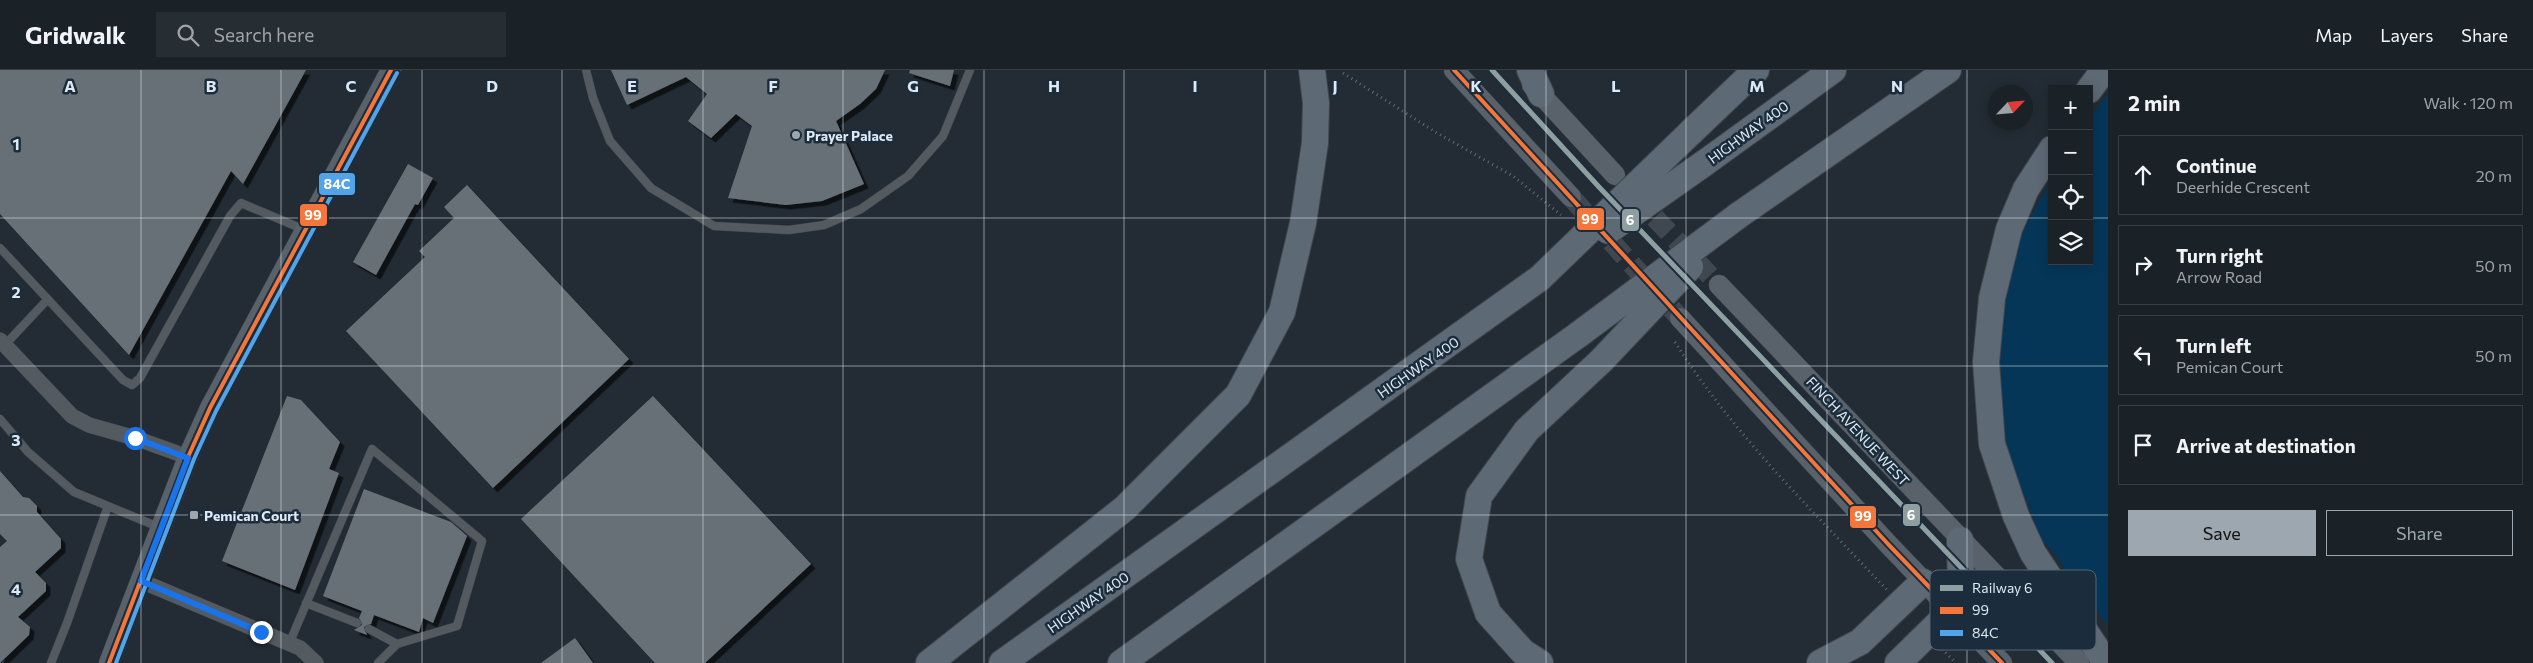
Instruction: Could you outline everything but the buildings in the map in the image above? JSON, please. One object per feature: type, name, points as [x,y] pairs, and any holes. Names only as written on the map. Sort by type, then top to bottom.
[{"type":"highway","points":[[929,663],[1126,508],[1238,395],[1282,312],[1303,223],[1315,142],[1316,103],[1312,70]]},
{"type":"highway","points":[[1530,70],[1541,94]]},
{"type":"highway","points":[[1540,278],[1756,70]]},
{"type":"highway","name":"HIGHWAY 400","points":[[1002,663],[1833,70]]},
{"type":"highway","points":[[1121,663],[1578,335],[1739,215],[1948,70]]},
{"type":"highway","points":[[2093,85],[2104,70]]},
{"type":"highway","points":[[2044,570],[2033,553],[2016,516],[1992,444],[1986,362],[1992,298],[2009,229],[2026,189],[2048,155]]},
{"type":"highway","points":[[1540,663],[1522,652],[1488,613],[1469,559],[1479,496],[1526,430],[1601,360],[1739,215]]},
{"type":"highway","points":[[1960,540],[1961,570]]},
{"type":"highway","points":[[1820,663],[1860,642],[1923,582]]},
{"type":"highway","points":[[1898,663],[1930,632]]},
{"type":"highway","points":[[2096,648],[2106,663]]},
{"type":"main road","points":[[109,663],[188,458],[210,408],[390,70]]},
{"type":"main road","points":[[1454,70],[1571,197]]},
{"type":"main road","points":[[1519,70],[1614,175]]},
{"type":"main road","name":"FINCH AVENUE WEST","points":[[1719,285],[1989,570]]},
{"type":"main road","points":[[1680,318],[1930,589]]},
{"type":"main road","points":[[1989,650],[2002,663]]},
{"type":"main road","name":"FINCH AVENUE WEST","points":[[2066,650],[2079,663]]},
{"type":"street","points":[[2,345],[72,416],[89,425],[135,438],[188,458]]},
{"type":"street","points":[[141,581],[300,648],[316,663]]},
{"type":"lane","points":[[586,70],[593,98],[610,141],[651,188],[714,226],[789,230],[824,225],[861,209],[908,176],[943,136],[970,70]]},
{"type":"lane","points":[[0,248],[122,380],[132,385],[140,378],[230,216],[240,203],[305,230]]},
{"type":"lane","points":[[2,345],[48,299]]},
{"type":"lane","points":[[0,419],[28,452],[74,492],[161,528]]},
{"type":"lane","points":[[289,644],[372,449],[482,541],[457,626],[397,644],[378,663]]},
{"type":"lane","points":[[51,663],[108,506]]},
{"type":"lane","points":[[306,603],[357,623]]},
{"type":"lane","points":[[369,629],[397,644]]},
{"type":"path","points":[[1344,73],[1437,133],[1513,176],[1561,215]]},
{"type":"path","points":[[1671,336],[1703,386],[1744,435],[1886,589]]},
{"type":"path","points":[[1949,656],[1956,663]]},
{"type":"shaded area","points":[[2108,94],[2108,625],[2096,610],[2096,570],[2065,570],[2052,550],[2043,543],[2010,459],[2000,411],[1998,359],[2003,304],[2010,268],[2023,232],[2048,185],[2048,265],[2093,265],[2093,113]]},
{"type":"tunnel","points":[[1634,196],[1719,285]]},
{"type":"tunnel","points":[[1571,197],[1680,318]]},
{"type":"rail line","name":"6","points":[[1492,70],[1599,187],[1963,570]]},
{"type":"rail line","name":"6","points":[[2040,650],[2052,663]]},
{"type":"transit line","name":"99","points":[[109,663],[188,457],[210,408],[391,70]]},
{"type":"transit line","name":"99","points":[[1454,70],[1930,588]]},
{"type":"transit line","name":"84C","points":[[116,663],[194,459],[216,411],[397,73]]},
{"type":"transit line","name":"99","points":[[1990,650],[2002,663]]},
{"type":"place","name":"Prayer Palace","points":[[796,135]]},
{"type":"place","name":"Pemican Court","points":[[194,515]]},
{"type":"route","points":[[135,438],[188,458],[141,581],[261,632]]}]
